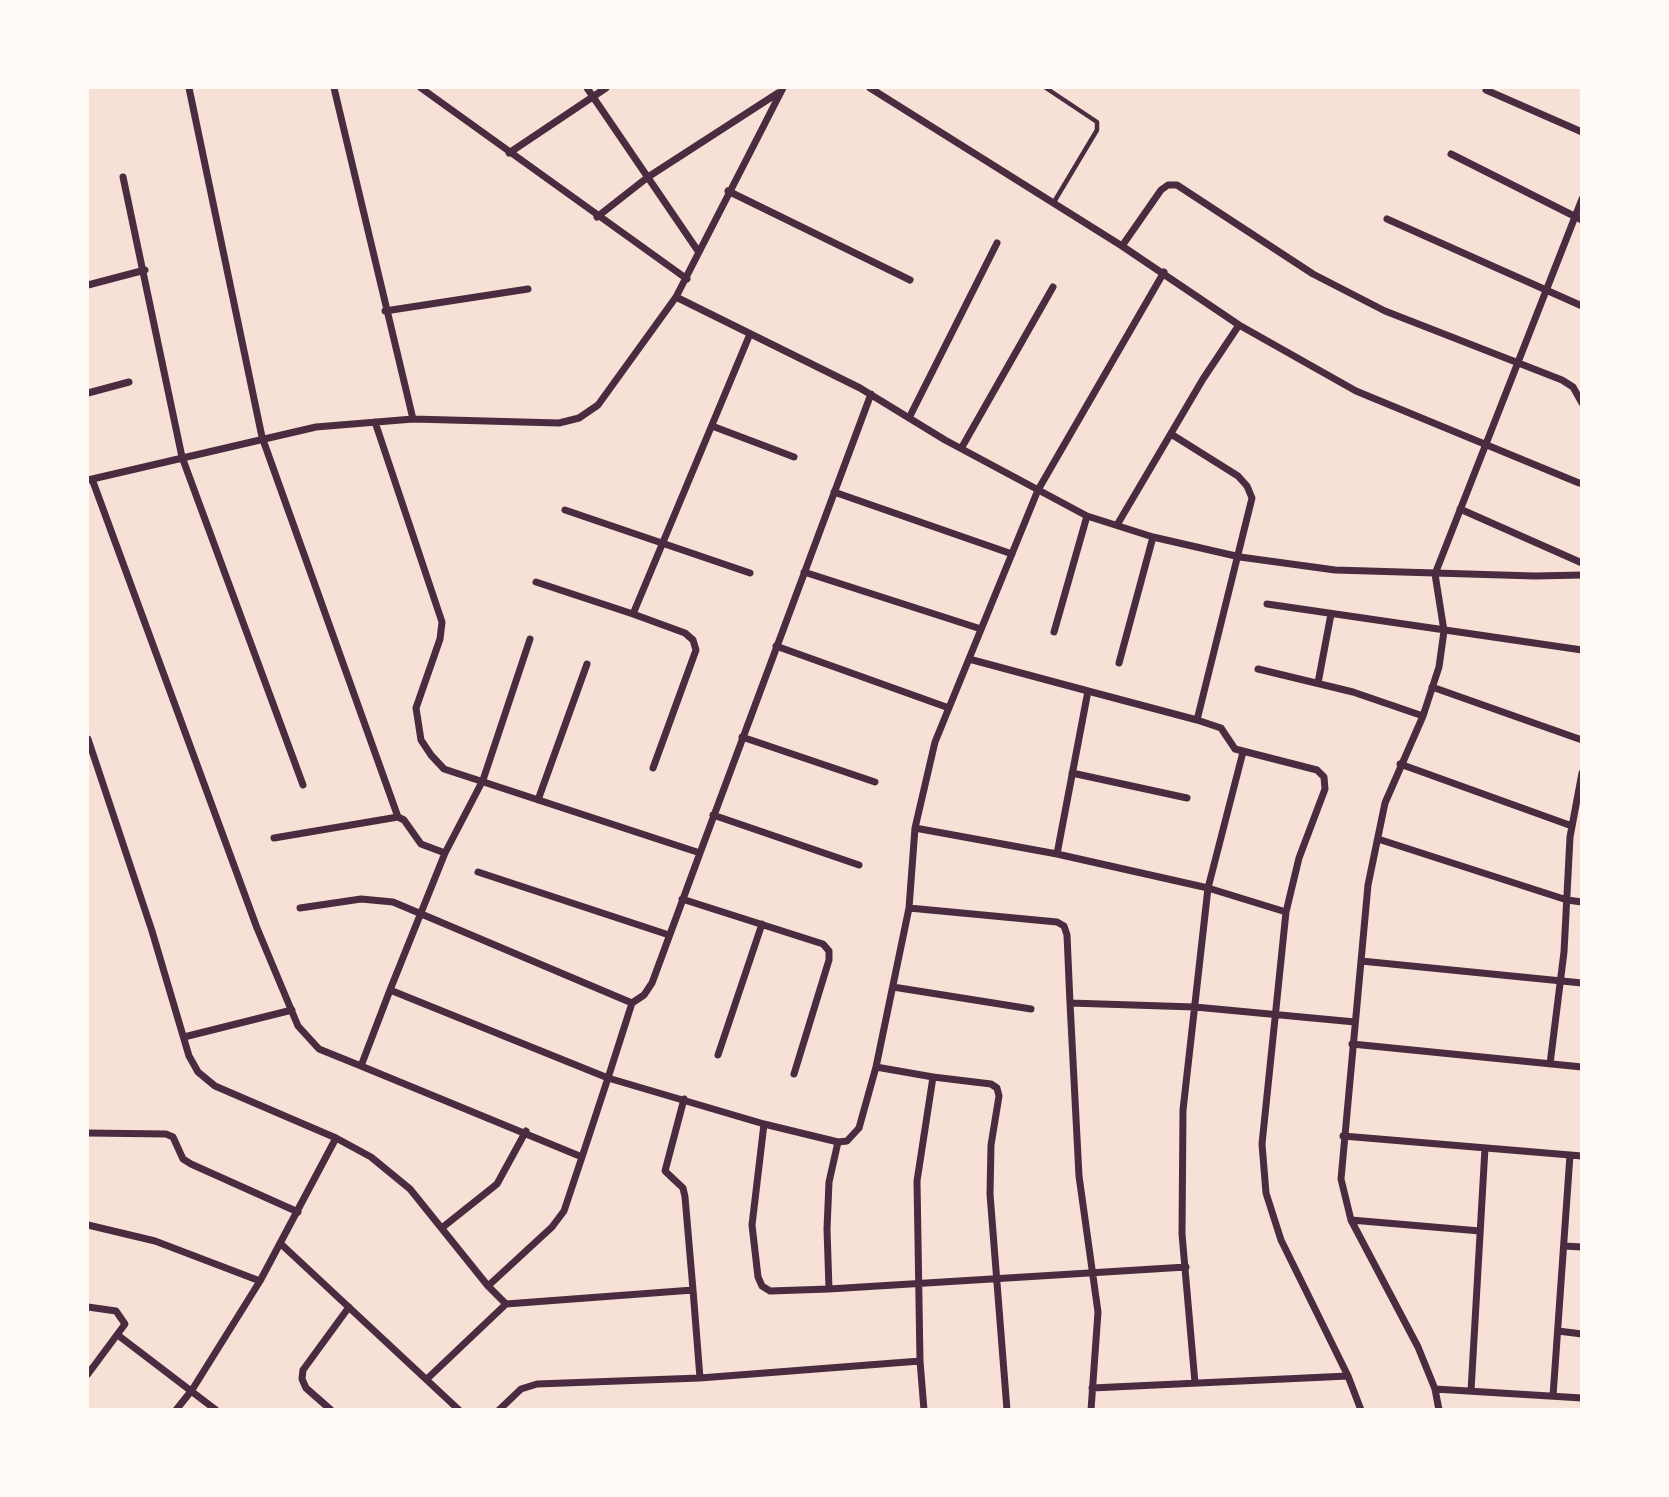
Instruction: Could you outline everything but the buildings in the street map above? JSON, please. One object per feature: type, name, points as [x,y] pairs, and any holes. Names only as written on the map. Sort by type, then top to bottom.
[{"type":"street","points":[[189,88],[262,437],[398,817]]},
{"type":"street","points":[[334,88],[412,419]]},
{"type":"street","points":[[421,88],[597,217],[687,279]]},
{"type":"street","points":[[587,88],[698,251]]},
{"type":"street","points":[[509,153],[606,88]]},
{"type":"street","points":[[870,88],[1164,272],[1239,325],[1356,391],[1579,483]]},
{"type":"street","points":[[597,217],[648,177],[782,90]]},
{"type":"street","points":[[582,1157],[526,1131],[319,1049],[307,1039],[257,928],[90,479],[262,437],[316,427],[412,419],[559,423],[579,418],[598,405],[676,297],[782,90]]},
{"type":"street","points":[[1486,90],[1581,132]]},
{"type":"street","points":[[1451,154],[1578,218]]},
{"type":"street","points":[[123,177],[145,270],[182,457],[303,785]]},
{"type":"street","points":[[1122,246],[1161,190],[1168,185],[1177,185],[1313,274],[1385,312],[1518,361],[1573,387],[1581,403]]},
{"type":"street","points":[[728,191],[910,280]]},
{"type":"street","points":[[1439,1409],[1435,1388],[1418,1347],[1351,1220],[1341,1180],[1368,885],[1385,803],[1423,716],[1432,687],[1444,631],[1435,574],[1546,288],[1578,218],[1581,199]]},
{"type":"street","points":[[1387,219],[1546,288],[1581,306]]},
{"type":"street","points":[[909,418],[998,243]]},
{"type":"street","points":[[88,285],[145,270]]},
{"type":"street","points":[[390,990],[608,1078],[764,1124],[838,1142],[847,1141],[859,1128],[876,1068],[909,908],[915,828],[936,742],[1038,490],[1164,272]]},
{"type":"street","points":[[962,447],[1053,286]]},
{"type":"street","points":[[385,310],[528,289]]},
{"type":"street","points":[[676,297],[871,394],[909,418],[1087,516],[1153,537],[1240,557],[1335,570],[1581,575]]},
{"type":"street","points":[[1117,525],[1239,325]]},
{"type":"street","points":[[633,614],[750,334]]},
{"type":"street","points":[[88,393],[130,382]]},
{"type":"street","points":[[488,1286],[552,1227],[564,1211],[632,1003],[644,995],[652,983],[871,394]]},
{"type":"street","points":[[376,422],[442,622],[440,639],[416,708],[421,740],[444,769],[700,853]]},
{"type":"street","points":[[712,426],[794,457]]},
{"type":"street","points":[[1171,434],[1238,477],[1247,486],[1252,498],[1240,557],[1197,720]]},
{"type":"street","points":[[834,492],[1012,554]]},
{"type":"street","points":[[1461,509],[1581,563]]},
{"type":"street","points":[[565,510],[664,541],[750,573]]},
{"type":"street","points":[[1054,632],[1087,516]]},
{"type":"street","points":[[1119,663],[1153,537]]},
{"type":"street","points":[[804,572],[981,629]]},
{"type":"street","points":[[536,582],[685,633],[693,640],[696,650],[653,768]]},
{"type":"street","points":[[1267,604],[1581,650]]},
{"type":"street","points":[[1318,683],[1331,614]]},
{"type":"street","points":[[361,1066],[445,853],[483,780],[530,639]]},
{"type":"street","points":[[776,646],[950,708]]},
{"type":"street","points":[[969,659],[1197,720],[1221,728],[1229,743],[1243,752],[1317,770],[1324,777],[1325,789],[1299,858],[1286,912],[1262,1144],[1266,1193],[1281,1240],[1349,1376],[1361,1409]]},
{"type":"street","points":[[538,800],[587,663]]},
{"type":"street","points":[[1258,669],[1318,683],[1423,716]]},
{"type":"street","points":[[1432,687],[1581,740]]},
{"type":"street","points":[[1057,854],[1088,691]]},
{"type":"street","points":[[742,737],[876,782]]},
{"type":"street","points":[[88,739],[184,1037],[198,1072],[215,1086],[336,1138],[371,1157],[410,1189],[488,1286],[506,1304]]},
{"type":"street","points":[[1195,1384],[1180,1182],[1183,1122],[1208,888],[1243,752]]},
{"type":"street","points":[[1400,764],[1572,826]]},
{"type":"street","points":[[1072,773],[1187,798]]},
{"type":"street","points":[[1550,1064],[1561,981],[1572,826],[1581,773]]},
{"type":"street","points":[[713,815],[859,865]]},
{"type":"street","points":[[274,838],[398,817],[404,820],[421,844],[445,853]]},
{"type":"street","points":[[915,828],[1057,854],[1208,888],[1286,912]]},
{"type":"street","points":[[1378,839],[1567,901],[1581,902]]},
{"type":"street","points":[[478,872],[669,935]]},
{"type":"street","points":[[300,908],[376,899],[421,913],[632,1003]]},
{"type":"street","points":[[682,899],[823,944],[828,951],[829,960],[794,1074]]},
{"type":"street","points":[[909,908],[1057,922],[1064,926],[1067,935],[1079,1176],[1098,1312],[1091,1409]]},
{"type":"street","points":[[718,1055],[762,924]]},
{"type":"street","points":[[1361,961],[1581,983]]},
{"type":"street","points":[[893,987],[1031,1009]]},
{"type":"street","points":[[1070,1003],[1195,1007],[1355,1021]]},
{"type":"street","points":[[184,1037],[292,1010]]},
{"type":"street","points":[[1352,1044],[1581,1067]]},
{"type":"street","points":[[876,1068],[991,1084],[997,1088],[990,1194],[994,1277],[1007,1409]]},
{"type":"street","points":[[924,1409],[920,1361],[917,1181],[933,1077]]},
{"type":"street","points":[[684,1099],[665,1171],[683,1188],[685,1197],[700,1378]]},
{"type":"street","points":[[764,1124],[752,1225],[758,1277],[762,1286],[770,1291],[1185,1267]]},
{"type":"street","points":[[443,1227],[497,1184],[526,1131]]},
{"type":"street","points":[[88,1133],[166,1134],[173,1137],[183,1159],[191,1164],[298,1212]]},
{"type":"street","points":[[1343,1136],[1581,1156]]},
{"type":"street","points":[[176,1409],[192,1390],[260,1281],[336,1138]]},
{"type":"street","points":[[829,1289],[829,1182],[838,1142]]},
{"type":"street","points":[[1471,1391],[1485,1148]]},
{"type":"street","points":[[1553,1396],[1570,1155]]},
{"type":"street","points":[[1351,1220],[1480,1231]]},
{"type":"street","points":[[88,1225],[155,1241],[260,1281]]},
{"type":"street","points":[[281,1244],[428,1378],[458,1409]]},
{"type":"street","points":[[1564,1246],[1581,1247]]},
{"type":"street","points":[[428,1378],[506,1304],[693,1290]]},
{"type":"street","points":[[88,1307],[116,1311],[125,1324],[88,1374]]},
{"type":"street","points":[[331,1409],[306,1388],[302,1379],[303,1370],[349,1307]]},
{"type":"street","points":[[1558,1331],[1581,1334]]},
{"type":"street","points":[[119,1335],[216,1409]]},
{"type":"street","points":[[499,1409],[521,1389],[537,1384],[700,1378],[920,1361]]},
{"type":"street","points":[[1092,1388],[1349,1376]]},
{"type":"street","points":[[1435,1388],[1581,1398]]},
{"type":"lane","points":[[1046,88],[1097,122],[1097,130],[1053,203]]}]
